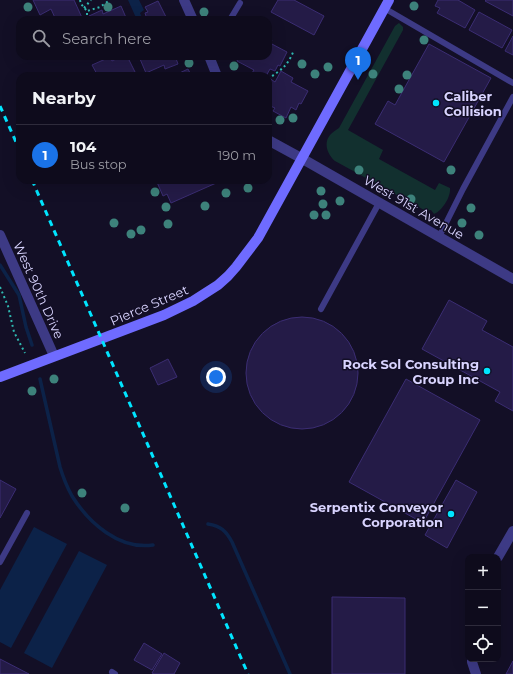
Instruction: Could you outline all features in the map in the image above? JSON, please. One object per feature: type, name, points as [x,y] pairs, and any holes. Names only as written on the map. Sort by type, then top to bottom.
[{"type":"street","points":[[184,0],[191,16]]},
{"type":"street","name":"Pierce Street","points":[[0,377],[164,315],[193,301],[218,285],[228,276],[258,238],[386,4]]},
{"type":"street","points":[[210,60],[215,72]]},
{"type":"street","name":"West 91st Avenue","points":[[272,142],[513,279]]},
{"type":"street","name":"West 90th Drive","points":[[0,235],[54,356]]},
{"type":"street","points":[[500,554],[513,531]]},
{"type":"street","points":[[472,662],[476,674]]},
{"type":"lane","points":[[233,16],[240,3]]},
{"type":"lane","points":[[386,4],[513,83]]},
{"type":"lane","points":[[439,237],[463,189],[513,97]]},
{"type":"lane","points":[[321,309],[379,202]]},
{"type":"lane","points":[[0,562],[27,512]]},
{"type":"path","points":[[80,0],[81,4],[87,11],[87,16]]},
{"type":"path","points":[[84,8],[91,0]]},
{"type":"path","points":[[87,11],[100,7],[110,0]]},
{"type":"path","points":[[272,76],[284,67],[290,60],[294,50]]},
{"type":"path","points":[[0,287],[8,306],[14,332],[25,353]]},
{"type":"green space","points":[[399,23],[403,27],[403,30],[348,130],[383,150],[379,159],[435,190],[439,183],[450,188],[449,195],[445,203],[440,210],[434,214],[431,210],[426,211],[335,161],[327,148],[327,141],[329,137],[339,128],[395,26]]},
{"type":"water","points":[[128,0],[139,0],[144,10],[140,13],[141,16],[135,16]]},
{"type":"water","points":[[34,527],[67,544],[11,648],[0,642],[0,590]]},
{"type":"water","points":[[79,551],[107,565],[52,668],[24,653]]},
{"type":"building","points":[[33,0],[74,0],[81,16],[54,16],[51,9],[40,15]]},
{"type":"building","points":[[278,0],[294,0],[324,16],[314,35],[271,12]]},
{"type":"building","points":[[438,0],[458,0],[475,10],[465,28],[437,13],[440,8],[435,6]]},
{"type":"building","points":[[513,0],[513,16],[485,1]]},
{"type":"building","points":[[158,1],[166,16],[146,16],[145,13],[148,12],[145,7]]},
{"type":"building","points":[[121,6],[125,16],[89,16],[102,10],[103,14]]},
{"type":"building","points":[[479,12],[512,30],[502,48],[469,30]]},
{"type":"building","points":[[513,36],[513,55],[505,51]]},
{"type":"building","points":[[272,44],[287,52],[280,66],[278,65],[275,71],[270,69],[268,72],[253,72],[254,70],[237,61],[272,60]]},
{"type":"building","name":"Caliber Collision","points":[[429,44],[491,78],[444,162],[375,124],[388,101],[395,105]]},
{"type":"building","points":[[103,60],[129,60],[135,72],[96,72],[92,65]]},
{"type":"building","points":[[140,60],[176,60],[178,64],[165,69],[164,65],[146,72]]},
{"type":"building","points":[[188,69],[190,72],[182,72]]},
{"type":"building","points":[[281,71],[293,78],[291,82],[308,91],[301,104],[299,103],[296,110],[291,107],[286,118],[273,111],[275,108],[272,107],[272,80],[275,82]]},
{"type":"building","points":[[158,184],[214,184],[171,203],[167,194],[163,196]]},
{"type":"building","name":"Rock Sol Consulting Group Inc","points":[[449,300],[487,321],[482,330],[513,347],[513,411],[495,401],[500,392],[422,349]]},
{"type":"building","points":[[302,317],[313,318],[323,322],[333,327],[341,334],[348,342],[353,352],[357,362],[357,384],[353,394],[348,404],[341,412],[333,419],[323,424],[313,428],[302,429],[291,428],[281,424],[271,419],[263,412],[256,404],[251,394],[247,384],[246,373],[247,362],[251,352],[256,342],[263,334],[271,327],[281,322],[291,318]]},
{"type":"building","points":[[168,359],[177,377],[158,385],[150,368]]},
{"type":"building","points":[[406,379],[480,420],[423,523],[349,482]]},
{"type":"building","points":[[0,480],[16,489],[0,518]]},
{"type":"building","name":"Serpentix Conveyor Corporation","points":[[456,480],[477,492],[447,548],[425,535]]},
{"type":"building","points":[[332,597],[405,598],[405,674],[332,674]]},
{"type":"building","points":[[144,643],[162,654],[152,670],[134,660]]},
{"type":"building","points":[[164,653],[180,663],[174,674],[152,673]]},
{"type":"building","points":[[0,659],[29,674],[0,674]]},
{"type":"building","points":[[513,661],[513,674],[506,674]]},
{"type":"waterway","points":[[0,265],[19,295],[26,327],[32,345]]},
{"type":"waterway","points":[[40,379],[60,467],[72,496],[96,525],[117,539],[128,543],[153,545]]},
{"type":"waterway","points":[[208,524],[223,530],[232,542],[290,674]]},
{"type":"railway","points":[[0,106],[16,142]]},
{"type":"railway","points":[[34,184],[248,674]]},
{"type":"place","name":"104","points":[[358,80]]},
{"type":"place","name":"Caliber Collision","points":[[436,103]]},
{"type":"place","name":"Rock Sol Consulting Group Inc","points":[[487,371]]},
{"type":"place","name":"Serpentix Conveyor Corporation","points":[[451,514]]}]
